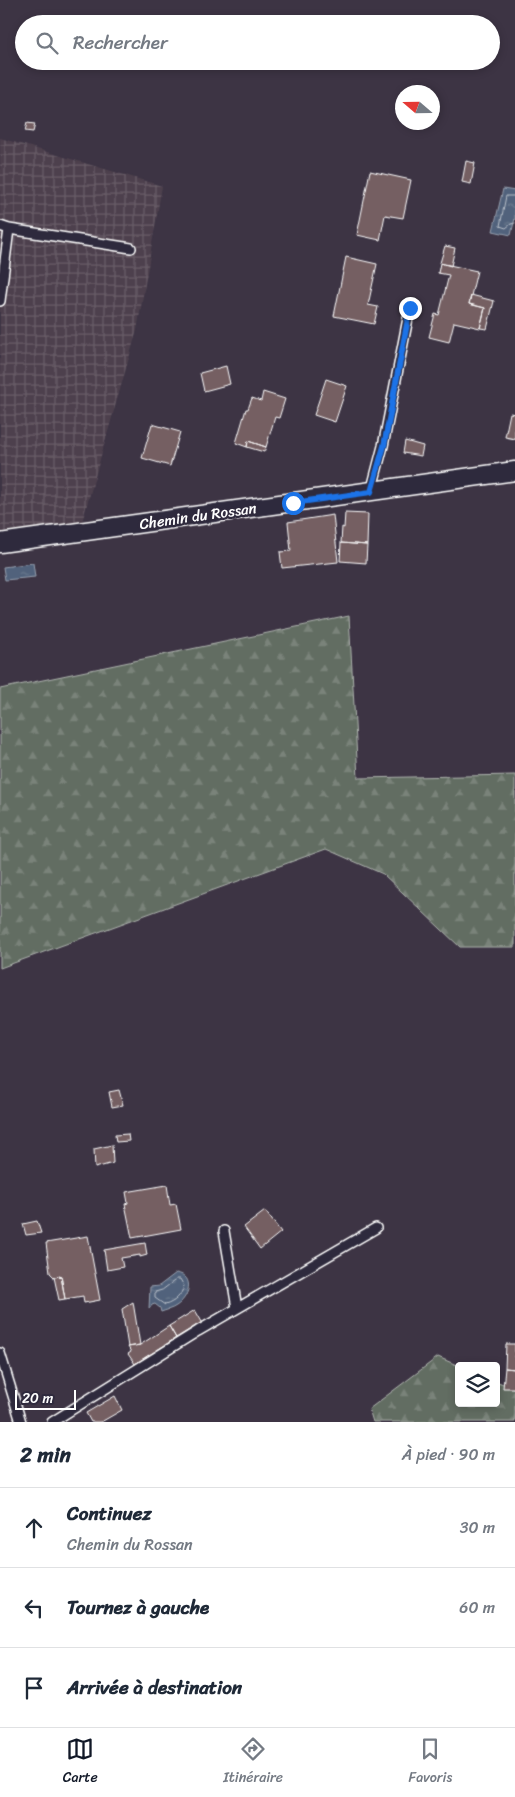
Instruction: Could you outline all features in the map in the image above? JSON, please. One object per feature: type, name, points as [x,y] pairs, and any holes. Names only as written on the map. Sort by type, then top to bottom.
[{"type":"street","name":"Chemin du Rossan","points":[[0,543],[515,471]]},
{"type":"lane","points":[[0,226],[131,248]]},
{"type":"lane","points":[[0,301],[9,229]]},
{"type":"lane","points":[[371,492],[384,446],[410,308]]},
{"type":"lane","points":[[52,1422],[237,1308],[376,1228]]},
{"type":"lane","points":[[224,1232],[237,1308]]},
{"type":"lane","points":[[0,1353],[21,1422]]},
{"type":"shaded area","points":[[0,138],[162,186],[137,330],[82,522],[0,532]]},
{"type":"green space","points":[[349,616],[358,778],[515,775],[515,947],[460,947],[383,874],[326,849],[0,968],[0,689]]},
{"type":"green space","points":[[438,1357],[455,1364],[455,1407],[500,1407],[500,1383],[515,1389],[515,1422],[373,1422],[369,1409]]},
{"type":"water","points":[[503,189],[515,191],[515,218],[511,235],[493,231]]},
{"type":"water","points":[[33,563],[35,577],[5,580],[3,567]]},
{"type":"water","points":[[176,1273],[186,1278],[188,1283],[187,1293],[181,1302],[161,1312],[160,1308],[155,1304],[149,1309],[150,1287],[159,1286]]},
{"type":"building","points":[[27,123],[35,124],[33,132],[25,131]]},
{"type":"building","points":[[466,161],[475,163],[471,184],[462,182]]},
{"type":"building","points":[[370,171],[411,180],[403,218],[385,215],[380,240],[357,235]]},
{"type":"building","points":[[445,246],[455,248],[451,266],[440,263]]},
{"type":"building","points":[[346,257],[377,264],[368,305],[378,307],[374,324],[334,316]]},
{"type":"building","points":[[440,263],[477,271],[469,304],[485,308],[480,328],[454,322],[449,342],[429,337],[435,314],[439,315],[449,275],[438,273]]},
{"type":"building","points":[[471,295],[494,301],[487,329],[480,328],[485,308],[469,304]]},
{"type":"building","points":[[226,366],[230,384],[204,391],[200,373]]},
{"type":"building","points":[[326,379],[347,386],[335,422],[314,415]]},
{"type":"building","points":[[263,392],[285,399],[279,418],[275,417],[266,447],[248,441],[247,447],[236,443],[246,409],[248,409],[252,398],[261,401]]},
{"type":"building","points":[[510,413],[515,414],[515,439],[505,437]]},
{"type":"building","points":[[152,424],[180,432],[170,466],[142,458]]},
{"type":"building","points":[[248,441],[266,447],[264,452],[247,447]]},
{"type":"building","points":[[405,441],[423,446],[421,456],[403,453]]},
{"type":"building","points":[[345,513],[368,514],[367,545],[341,543]]},
{"type":"building","points":[[333,515],[338,562],[282,568],[280,552],[291,551],[288,522]]},
{"type":"building","points":[[341,543],[367,545],[366,563],[340,561]]},
{"type":"building","points":[[119,1090],[123,1105],[112,1107],[109,1092]]},
{"type":"building","points":[[128,1134],[129,1141],[116,1142],[115,1135]]},
{"type":"building","points":[[112,1145],[113,1163],[95,1168],[94,1149]]},
{"type":"building","points":[[167,1185],[170,1205],[176,1204],[181,1229],[132,1238],[125,1204],[128,1203],[126,1192]]},
{"type":"building","points":[[265,1211],[281,1232],[260,1249],[244,1227]]},
{"type":"building","points":[[37,1221],[41,1233],[26,1235],[23,1224]]},
{"type":"building","points":[[88,1236],[100,1300],[84,1303],[83,1296],[65,1299],[61,1276],[54,1277],[50,1273],[46,1243]]},
{"type":"building","points":[[145,1243],[147,1255],[121,1258],[123,1267],[107,1270],[104,1250]]},
{"type":"building","points":[[61,1276],[65,1299],[59,1300],[54,1277]]},
{"type":"building","points":[[133,1302],[140,1345],[128,1347],[122,1309]]},
{"type":"building","points":[[195,1310],[202,1322],[176,1338],[169,1326]]},
{"type":"building","points":[[169,1326],[176,1338],[135,1364],[128,1354],[131,1352],[128,1347],[140,1345]]},
{"type":"building","points":[[506,1344],[515,1344],[515,1369],[505,1368]]},
{"type":"building","points":[[505,1368],[515,1369],[515,1388],[503,1388]]},
{"type":"building","points":[[115,1396],[122,1410],[101,1422],[91,1422],[86,1413]]},
{"type":"route","points":[[293,503],[371,492],[384,446],[404,330],[410,308]]}]
